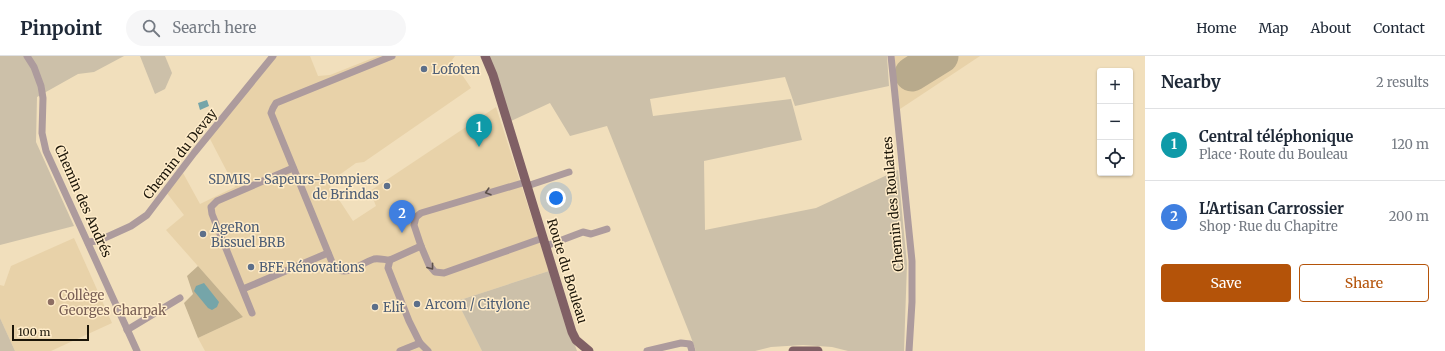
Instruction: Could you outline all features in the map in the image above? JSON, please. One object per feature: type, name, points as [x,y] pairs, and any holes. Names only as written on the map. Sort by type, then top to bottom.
[{"type":"main road","name":"Route du Bouleau","points":[[485,56],[493,75],[572,332],[576,340],[589,351]]},
{"type":"main road","points":[[793,351],[818,351]]},
{"type":"street","name":"Chemin des Andrés","points":[[27,56],[34,67],[41,86],[43,98],[42,133],[46,151],[137,351]]},
{"type":"street","name":"Chemin du Devay","points":[[88,242],[98,241],[131,226],[146,215],[273,56]]},
{"type":"street","points":[[392,56],[276,103],[272,113],[273,120],[334,267],[343,272],[348,271],[375,259],[390,260],[421,246]]},
{"type":"street","name":"Chemin des Roulattes","points":[[891,56],[912,261],[912,302],[909,351]]},
{"type":"street","points":[[252,313],[212,214],[211,207],[217,201],[293,168]]},
{"type":"street","points":[[569,172],[421,214],[416,218],[414,225],[429,265],[435,272],[444,273],[544,242],[583,232],[591,234],[607,229]]},
{"type":"street","points":[[242,289],[328,253]]},
{"type":"street","points":[[390,260],[388,268],[409,321],[420,343],[428,351]]},
{"type":"street","points":[[127,330],[180,298]]},
{"type":"street","points":[[400,351],[420,343]]},
{"type":"street","points":[[647,351],[681,343],[690,344],[692,351]]},
{"type":"shaded area","points":[[0,56],[124,56],[94,72],[78,74],[37,97],[36,142],[74,226],[0,245]]},
{"type":"shaded area","points":[[140,56],[165,56],[172,73],[165,89],[155,94]]},
{"type":"shaded area","points":[[276,56],[310,56],[318,76],[330,75],[378,56],[455,56],[452,60],[471,88],[364,162],[356,163],[328,183],[353,221],[376,206],[370,191],[496,107],[549,271],[457,301],[482,351],[205,351],[198,338],[243,317],[166,230],[184,215],[166,192],[183,173],[200,204],[235,187],[209,137]]},
{"type":"shaded area","points":[[489,56],[887,56],[889,86],[795,106],[785,77],[650,99],[653,116],[791,99],[802,140],[704,161],[705,230],[816,208],[898,170],[907,264],[904,351],[848,351],[832,347],[803,345],[771,347],[755,351],[696,351],[607,126],[570,136],[550,103],[511,121]]},
{"type":"shaded area","points":[[894,56],[980,56],[900,109]]},
{"type":"shaded area","name":"Collège Georges Charpak","points":[[74,238],[112,323],[51,351],[15,351],[0,318],[0,285],[4,286],[11,266]]},
{"type":"shaded area","points":[[198,266],[243,317],[198,338],[184,303],[193,294],[187,276]]},
{"type":"shaded area","points":[[549,271],[577,351],[482,351],[457,301]]},
{"type":"shaded area","points":[[0,318],[15,351],[0,351]]},
{"type":"water","points":[[207,100],[209,106],[200,110],[198,103]]},
{"type":"water","points":[[204,283],[219,302],[217,307],[212,310],[208,308],[194,291],[196,286]]},
{"type":"taxiway","points":[[917,56],[919,70]]},
{"type":"runway","points":[[912,74],[941,56]]},
{"type":"place","name":"Lofoten","points":[[424,69]]},
{"type":"place","name":"Central téléphonique","points":[[479,147]]},
{"type":"place","name":"SDMIS - Sapeurs-Pompiers de Brindas","points":[[387,186]]},
{"type":"place","name":"L'Artisan Carrossier","points":[[402,233]]},
{"type":"place","name":"AgeRon Bissuel BRB","points":[[203,234]]},
{"type":"place","name":"BFE Rénovations","points":[[251,267]]},
{"type":"place","name":"Collège Georges Charpak","points":[[51,302]]},
{"type":"place","name":"Arcom / Citylone","points":[[417,304]]},
{"type":"place","name":"Elit","points":[[375,307]]}]
